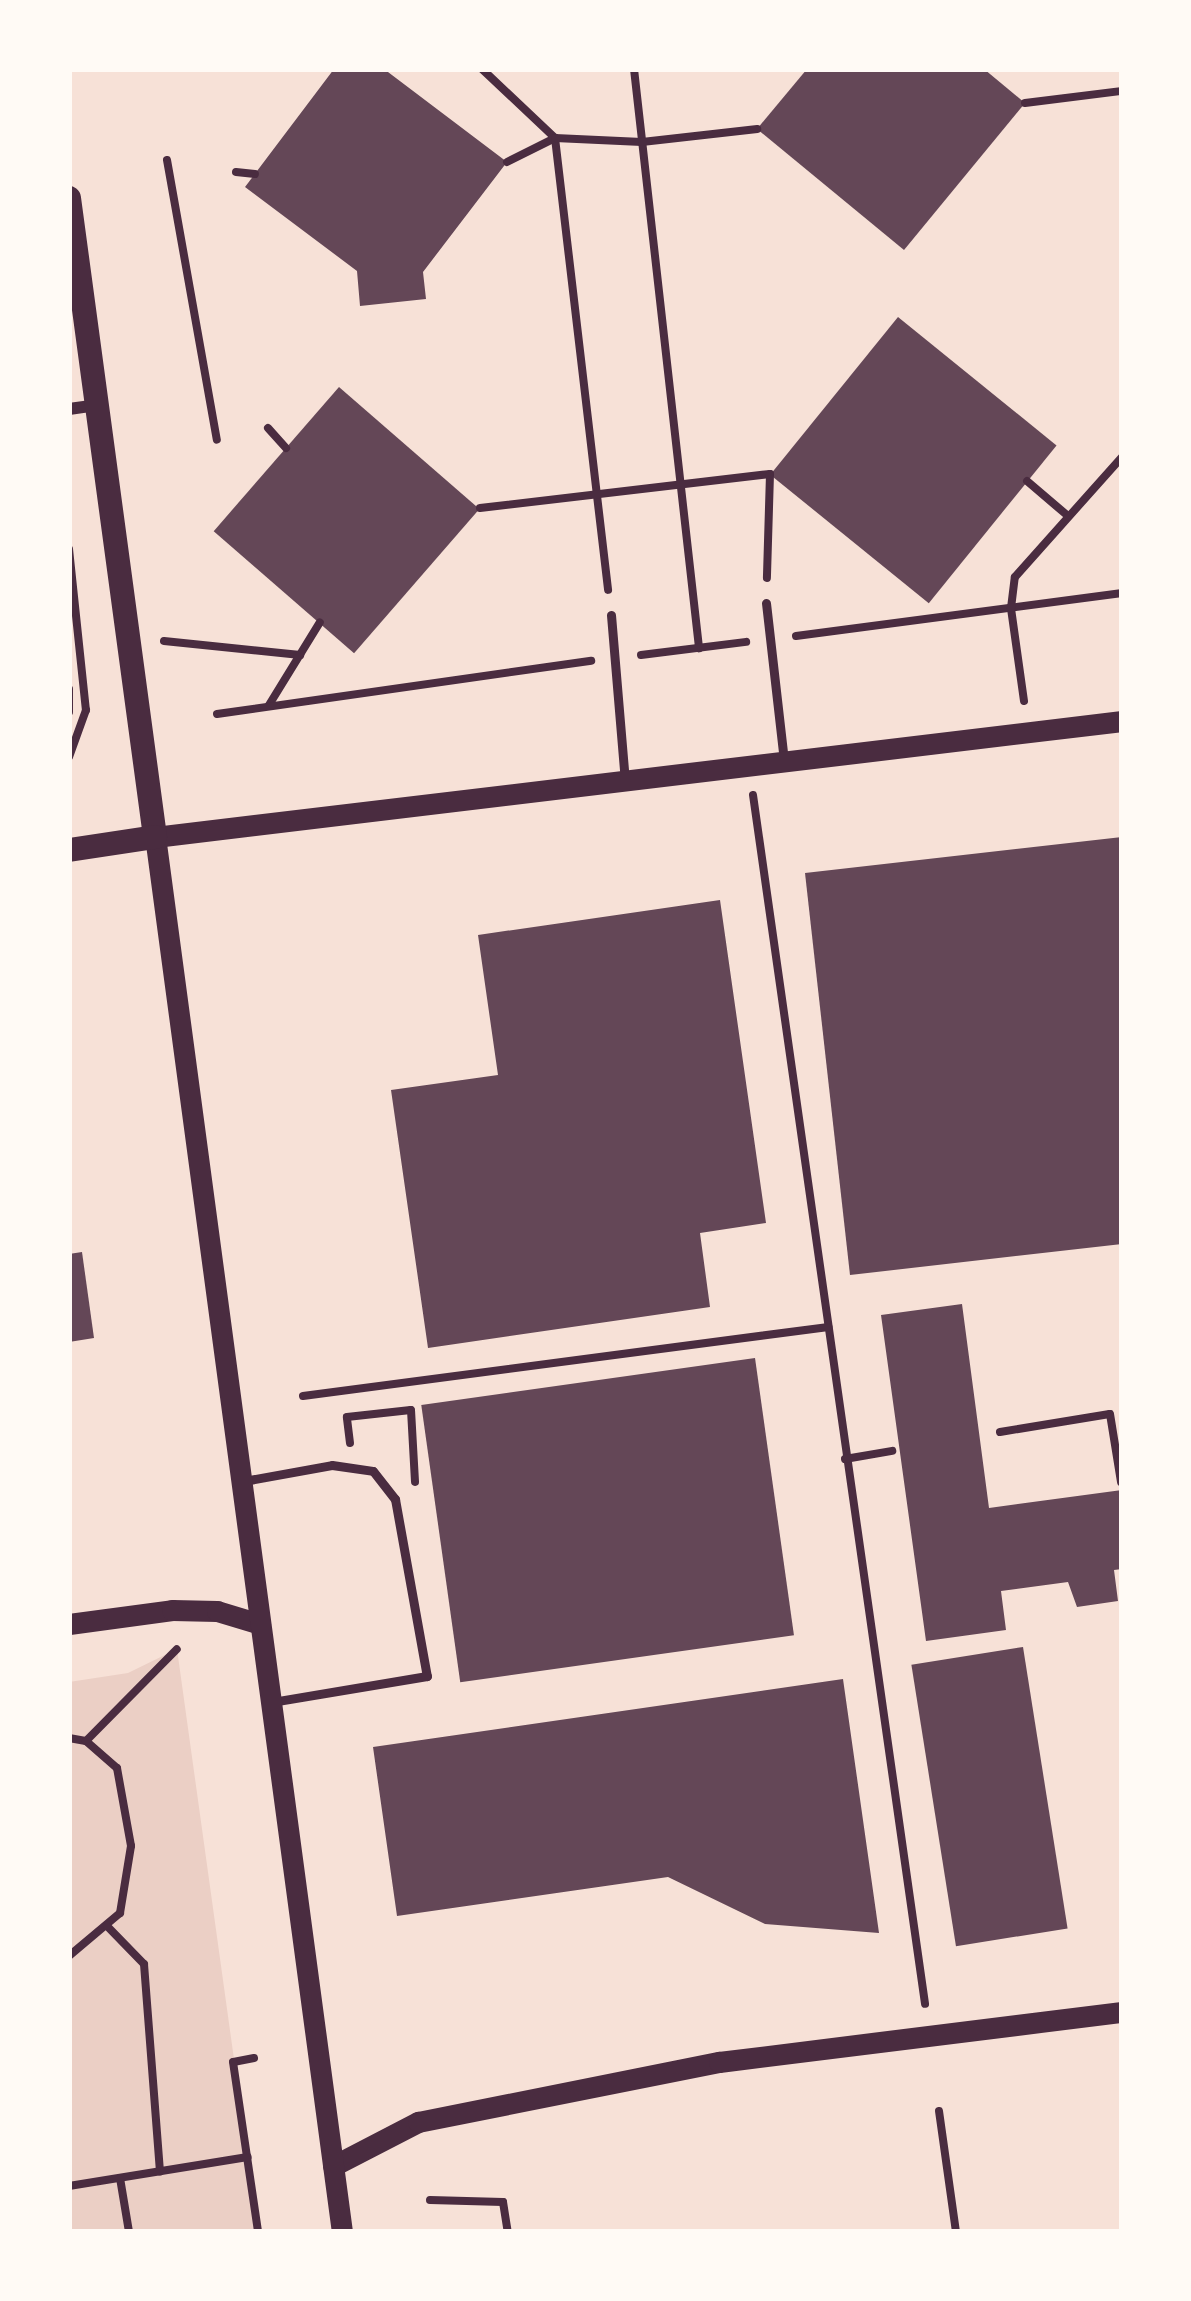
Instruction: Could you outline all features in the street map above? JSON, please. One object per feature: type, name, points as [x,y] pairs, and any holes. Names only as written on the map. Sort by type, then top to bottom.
[{"type":"main road","points":[[69,198],[155,837],[69,850]]},
{"type":"street","points":[[69,409],[97,406]]},
{"type":"street","points":[[342,2232],[155,837],[1122,721]]},
{"type":"street","points":[[69,1624],[172,1610],[217,1611],[260,1624]]},
{"type":"street","points":[[334,2166],[418,2122],[719,2062],[1122,2012]]},
{"type":"lane","points":[[766,603],[784,761]]},
{"type":"lane","points":[[611,615],[625,781]]},
{"type":"lane","points":[[241,1482],[332,1465],[374,1471],[395,1498],[427,1676],[271,1702]]},
{"type":"path","points":[[482,69],[555,138],[611,615]]},
{"type":"path","points":[[634,69],[699,648]]},
{"type":"path","points":[[1025,103],[1122,91]]},
{"type":"path","points":[[507,162],[555,138],[642,142],[757,129]]},
{"type":"path","points":[[167,160],[217,440]]},
{"type":"path","points":[[236,172],[255,174]]},
{"type":"path","points":[[268,428],[286,448]]},
{"type":"path","points":[[1028,732],[1011,608],[1015,577],[1122,457]]},
{"type":"path","points":[[480,508],[770,474],[766,603]]},
{"type":"path","points":[[1028,481],[1068,516]]},
{"type":"path","points":[[69,549],[86,710],[69,757]]},
{"type":"path","points":[[217,714],[1122,593]]},
{"type":"path","points":[[269,707],[320,622]]},
{"type":"path","points":[[128,637],[300,656]]},
{"type":"path","points":[[69,689],[69,712]]},
{"type":"path","points":[[748,766],[929,2035]]},
{"type":"path","points":[[303,1396],[828,1327]]},
{"type":"path","points":[[351,1450],[347,1417],[411,1410],[419,1479]]},
{"type":"path","points":[[1000,1432],[1110,1414],[1121,1481]]},
{"type":"path","points":[[845,1459],[892,1451]]},
{"type":"path","points":[[86,1741],[177,1649]]},
{"type":"path","points":[[69,1738],[86,1741],[117,1768],[131,1846],[120,1913],[69,1956]]},
{"type":"path","points":[[107,1926],[144,1964],[160,2171]]},
{"type":"path","points":[[254,2058],[233,2062],[258,2232]]},
{"type":"path","points":[[939,2111],[956,2232]]},
{"type":"path","points":[[69,2186],[248,2157]]},
{"type":"path","points":[[120,2178],[129,2232]]},
{"type":"path","points":[[430,2200],[503,2202],[508,2232]]},
{"type":"shaded area","points":[[177,1649],[258,2232],[69,2232],[69,1682],[128,1673]]},
{"type":"building","points":[[334,69],[384,69],[507,162],[423,272],[426,299],[360,306],[357,271],[245,187]]},
{"type":"building","points":[[807,69],[984,69],[1025,103],[904,250],[757,129]]},
{"type":"building","points":[[898,317],[1057,445],[929,603],[770,475]]},
{"type":"building","points":[[339,387],[479,509],[354,653],[214,531]]},
{"type":"building","points":[[1122,837],[1122,1244],[850,1275],[805,873]]},
{"type":"building","points":[[720,900],[766,1223],[700,1233],[710,1307],[428,1348],[391,1090],[498,1075],[478,935]]},
{"type":"building","points":[[82,1252],[94,1338],[69,1342],[69,1254]]},
{"type":"building","points":[[962,1304],[989,1508],[1122,1490],[1122,1569],[1114,1570],[1118,1601],[1077,1607],[1068,1582],[1001,1591],[1006,1630],[926,1641],[881,1315]]},
{"type":"building","points":[[755,1358],[794,1635],[460,1682],[421,1405]]},
{"type":"building","points":[[1023,1647],[1068,1928],[956,1946],[911,1665]]},
{"type":"building","points":[[843,1679],[879,1933],[765,1924],[668,1877],[397,1916],[373,1747]]}]
